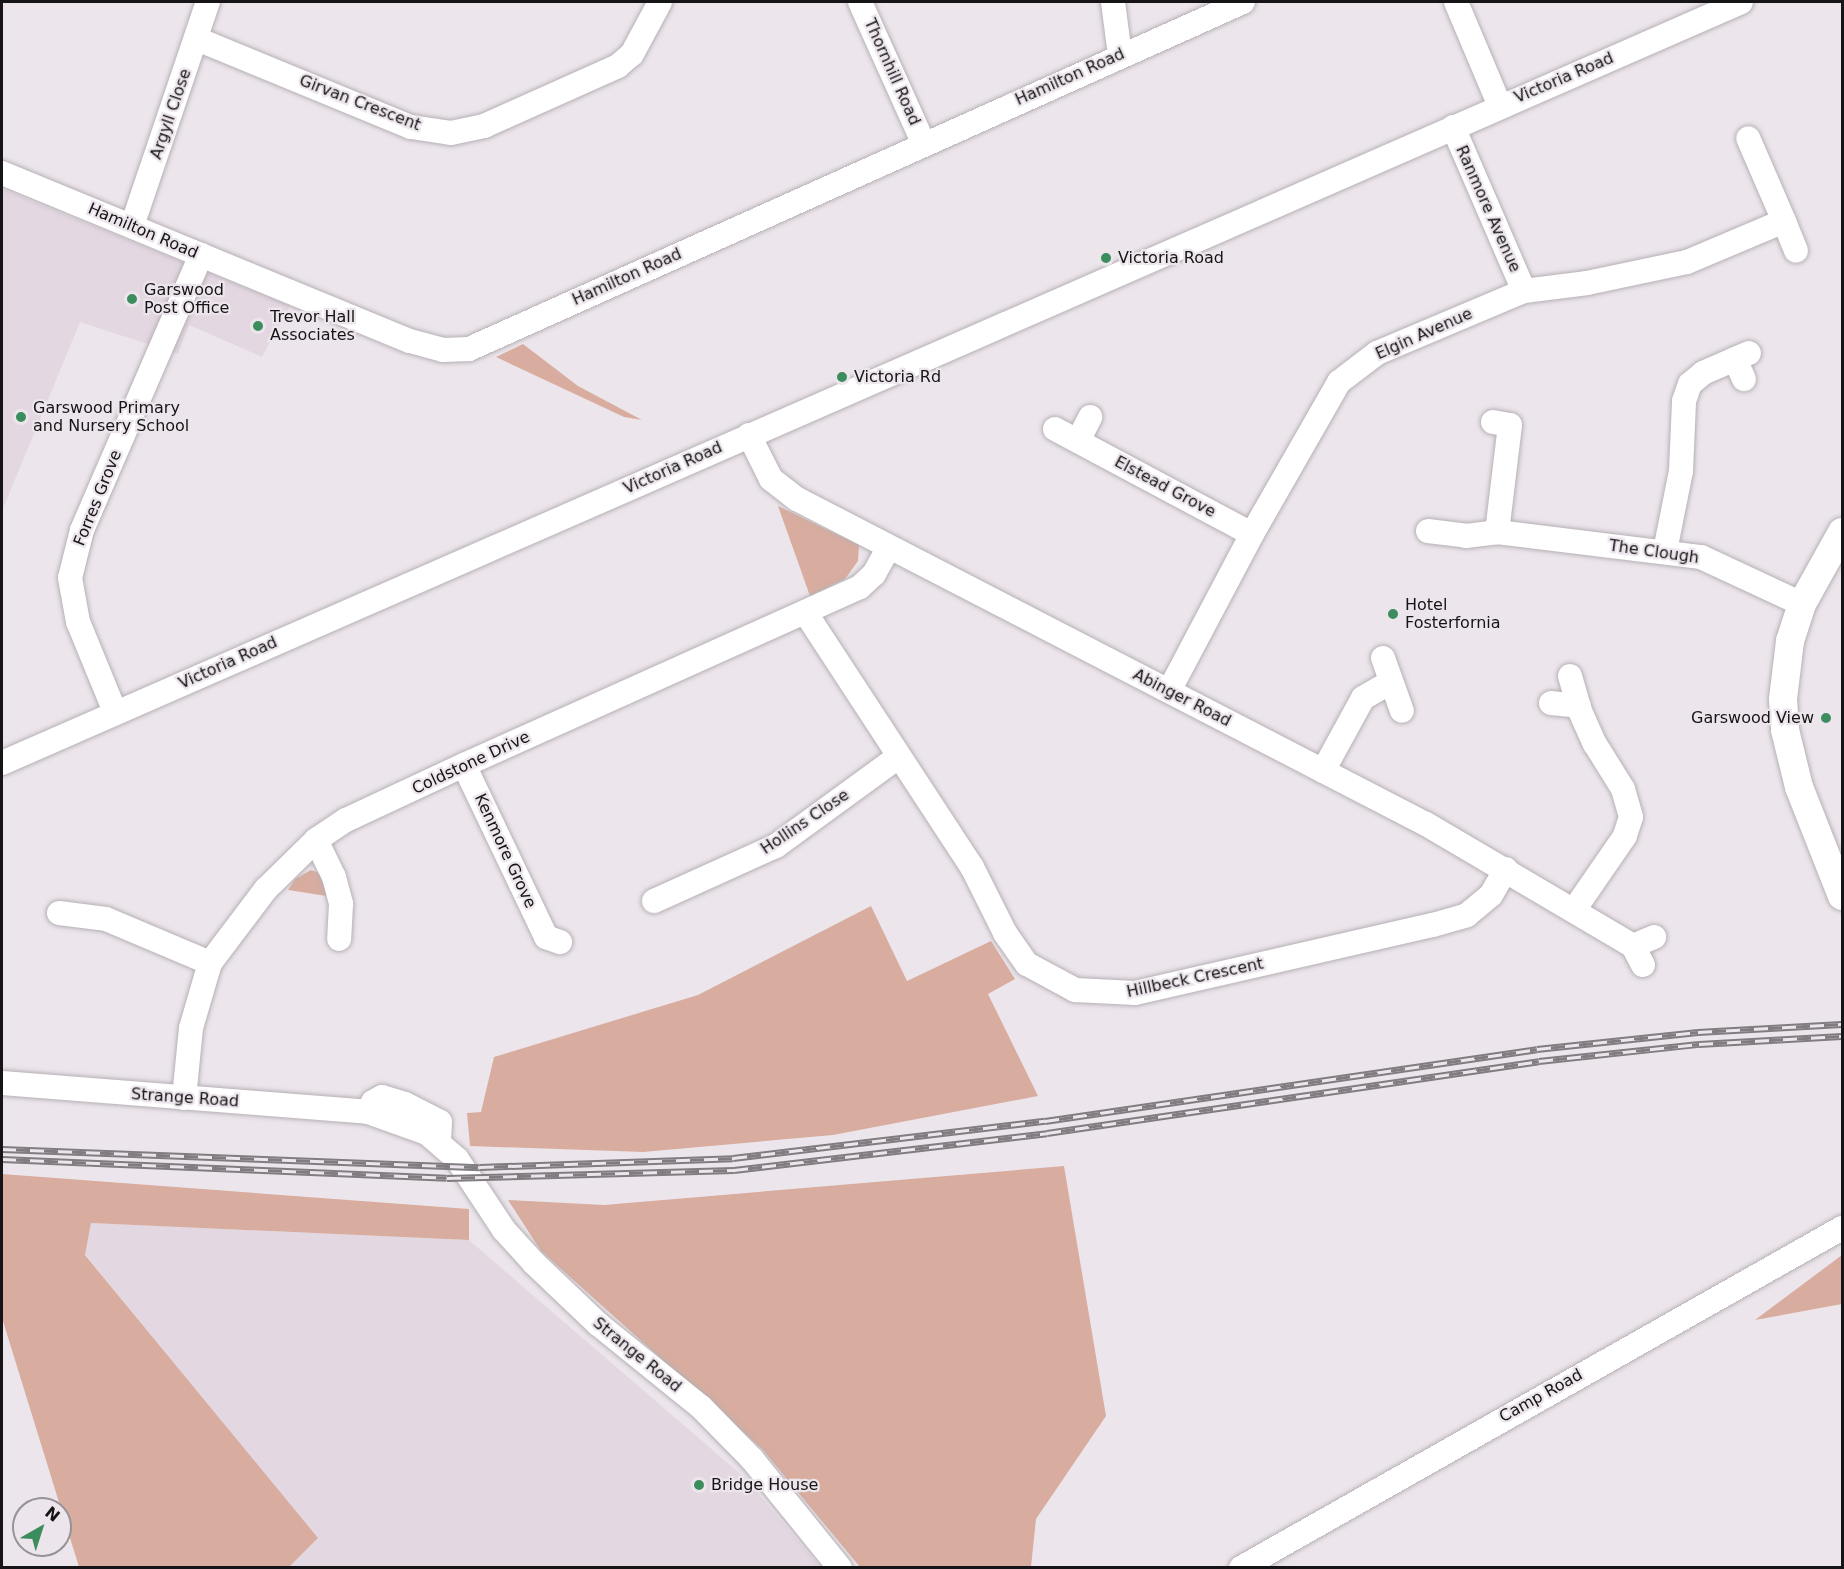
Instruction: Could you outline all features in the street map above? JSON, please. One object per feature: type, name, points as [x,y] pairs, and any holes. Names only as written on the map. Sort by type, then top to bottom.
[{"type":"street","name":"Argyll Close","points":[[132,226],[208,2]]},
{"type":"street","name":"Girvan Crescent","points":[[197,39],[411,127],[451,133],[484,126],[618,66],[632,54],[660,2]]},
{"type":"street","name":"Thornhill Road","points":[[860,2],[923,142]]},
{"type":"street","points":[[1113,2],[1120,55]]},
{"type":"street","name":"Hamilton Road","points":[[2,173],[410,341],[443,350],[469,349],[923,142],[1243,2]]},
{"type":"street","points":[[1456,2],[1500,106]]},
{"type":"street","name":"Victoria Road","points":[[2,763],[1741,2]]},
{"type":"street","name":"Ranmore Avenue","points":[[1453,127],[1524,291]]},
{"type":"street","points":[[1748,138],[1796,251]]},
{"type":"street","name":"Elgin Avenue","points":[[1169,691],[1252,534],[1339,382],[1377,353],[1524,291],[1587,283],[1679,264],[1784,221]]},
{"type":"street","name":"Forres Grove","points":[[115,712],[78,622],[70,578],[82,530],[201,255]]},
{"type":"street","points":[[1665,551],[1681,471],[1684,401],[1690,384],[1703,373],[1743,364]]},
{"type":"street","points":[[1078,441],[1090,417]]},
{"type":"street","points":[[1497,532],[1505,419]]},
{"type":"street","name":"Elstead Grove","points":[[1055,429],[1252,534]]},
{"type":"street","name":"Abinger Road","points":[[749,435],[771,479],[785,492],[888,549],[1323,771],[1506,869],[1643,949]]},
{"type":"street","name":"The Clough","points":[[1428,531],[1466,536],[1497,532],[1701,557],[1732,568],[1802,604]]},
{"type":"street","points":[[1842,532],[1834,565],[1802,604],[1784,674],[1785,730],[1799,787],[1842,896]]},
{"type":"street","name":"Coldstone Drive","points":[[184,1098],[191,1028],[210,963],[266,888],[316,840],[346,820],[464,765],[860,587],[874,574],[888,549]]},
{"type":"street","name":"Hillbeck Crescent","points":[[806,612],[898,757],[972,867],[1005,933],[1027,964],[1076,990],[1135,993],[1433,925],[1467,915],[1491,895],[1506,869]]},
{"type":"street","points":[[1383,658],[1402,711]]},
{"type":"street","points":[[1570,676],[1594,744],[1623,789],[1631,817],[1625,836],[1574,910]]},
{"type":"street","points":[[1323,771],[1363,698],[1391,681]]},
{"type":"street","points":[[1551,703],[1579,706]]},
{"type":"street","name":"Hollins Close","points":[[664,889],[776,846],[898,757]]},
{"type":"street","name":"Kenmore Grove","points":[[464,765],[549,943]]},
{"type":"street","points":[[316,840],[334,877],[346,928]]},
{"type":"street","points":[[59,913],[98,911],[210,963]]},
{"type":"street","name":"Strange Road","points":[[2,1083],[368,1112],[413,1125],[439,1140],[458,1160],[504,1230],[534,1263],[598,1324],[701,1407],[752,1459],[840,1568]]},
{"type":"street","name":"Camp Road","points":[[1241,1568],[1842,1228]]},
{"type":"shaded area","points":[[2,189],[290,306],[262,357],[189,325],[178,354],[80,322],[2,511]]},
{"type":"shaded area","points":[[523,344],[578,386],[642,420],[624,417],[496,357]]},
{"type":"shaded area","points":[[778,506],[859,545],[858,561],[845,579],[810,596]]},
{"type":"shaded area","points":[[311,870],[330,877],[333,897],[288,890],[295,879]]},
{"type":"shaded area","points":[[871,906],[907,981],[991,941],[1015,979],[988,994],[1038,1096],[833,1135],[643,1152],[470,1146],[467,1113],[481,1112],[494,1057],[698,995]]},
{"type":"shaded area","points":[[1064,1166],[1106,1416],[1036,1519],[1031,1567],[860,1567],[762,1449],[541,1251],[508,1200],[604,1205]]},
{"type":"shaded area","points":[[2,1174],[469,1209],[469,1240],[91,1223],[85,1255],[318,1538],[289,1567],[79,1567],[72,1544],[72,1497],[57,1497],[2,1318]]},
{"type":"shaded area","points":[[91,1223],[469,1240],[745,1478],[820,1567],[289,1567],[317,1539],[85,1254]]},
{"type":"shaded area","points":[[1842,1255],[1842,1304],[1755,1320]]},
{"type":"railway","points":[[2,1149],[480,1167],[733,1158],[1045,1121],[1537,1049],[1698,1032],[1842,1024]]},
{"type":"railway","points":[[2,1159],[447,1178],[734,1170],[1047,1133],[1539,1061],[1699,1044],[1842,1036]]},
{"type":"place","name":"Victoria Road","points":[[1106,258]]},
{"type":"place","name":"Garswood Post Office","points":[[132,299]]},
{"type":"place","name":"Trevor Hall Associates","points":[[258,326]]},
{"type":"place","name":"Victoria Rd","points":[[842,377]]},
{"type":"place","name":"Garswood Primary and Nursery School","points":[[21,417]]},
{"type":"place","name":"Hotel Fosterfornia","points":[[1393,614]]},
{"type":"place","name":"Garswood View","points":[[1826,718]]},
{"type":"place","name":"Bridge House","points":[[699,1485]]}]
